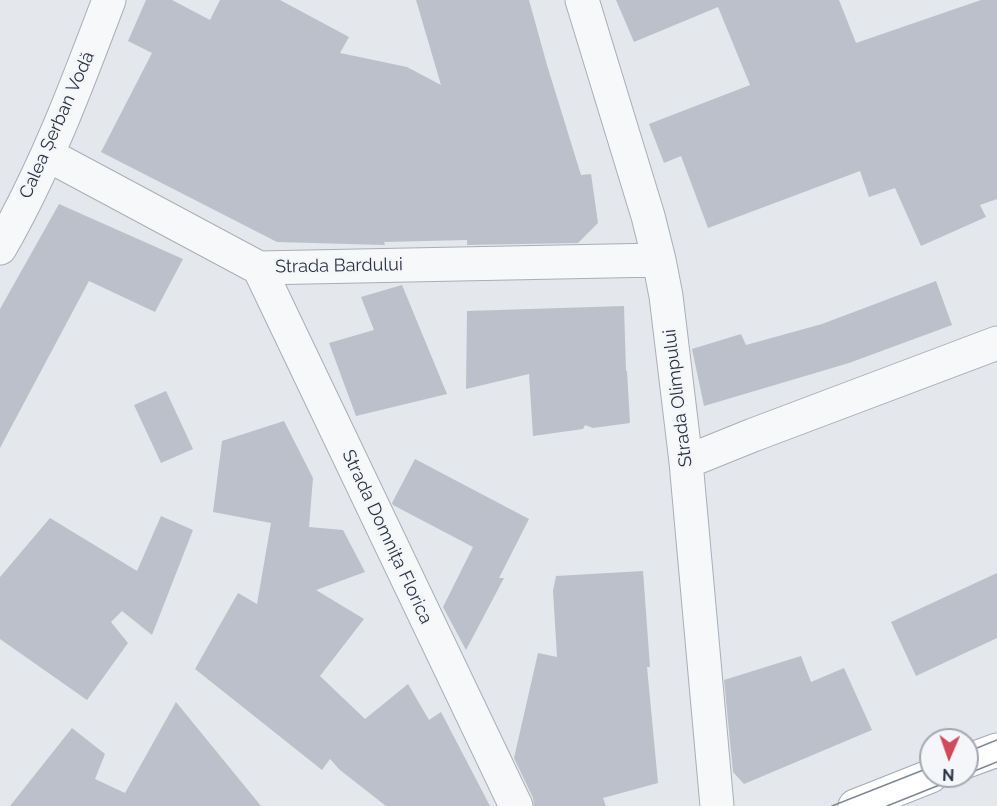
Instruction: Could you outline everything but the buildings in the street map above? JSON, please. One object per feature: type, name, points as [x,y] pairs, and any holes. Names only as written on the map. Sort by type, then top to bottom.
[{"type":"main road","points":[[979,757],[997,750]]},
{"type":"main road","points":[[855,806],[919,781]]},
{"type":"street","name":"Calea Șerban Vodă","points":[[0,249],[48,155],[109,0]]},
{"type":"street","name":"Strada Olimpului","points":[[582,0],[648,216],[666,296],[686,462],[717,806]]},
{"type":"street","name":"Strada Bardului","points":[[48,155],[259,267],[659,260]]},
{"type":"street","name":"Strada Domnița Florica","points":[[259,267],[516,806]]},
{"type":"street","points":[[686,462],[997,343]]},
{"type":"tram line","points":[[979,747],[997,740]]},
{"type":"tram line","points":[[979,769],[997,762]]},
{"type":"tram line","points":[[832,806],[919,772]]},
{"type":"tram line","points":[[887,806],[932,788]]}]
